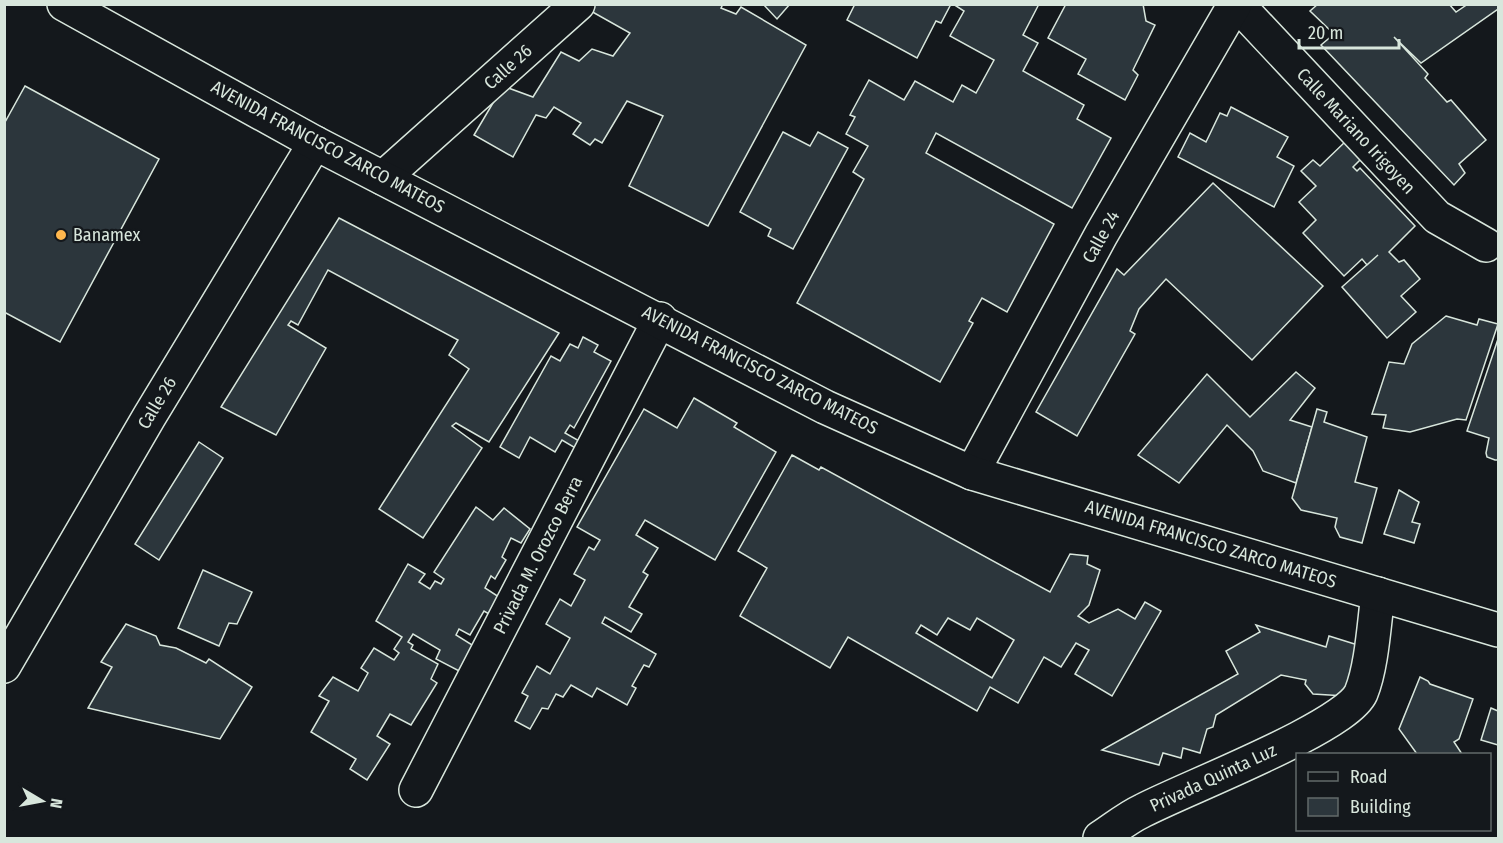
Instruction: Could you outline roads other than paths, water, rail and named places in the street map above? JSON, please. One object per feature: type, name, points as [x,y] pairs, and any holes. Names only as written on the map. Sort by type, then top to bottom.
[{"type":"street","name":"Calle 26","points":[[383,178],[578,4]]},
{"type":"street","name":"Calle Mariano Irigoyen","points":[[1236,4],[1437,217],[1486,245]]},
{"type":"street","name":"Calle 24","points":[[972,473],[1101,235],[1236,4]]},
{"type":"street","name":"AVENIDA FRANCISCO ZARCO MATEOS","points":[[67,5],[315,142],[825,407],[972,473],[1498,630]]},
{"type":"street","name":"Calle 26","points":[[4,666],[149,417],[315,142]]},
{"type":"street","name":"Privada M. Orozco Berra","points":[[416,790],[660,320]]},
{"type":"street","name":"Privada Quinta Luz","points":[[1100,838],[1141,811],[1312,732],[1347,708],[1360,695],[1365,678],[1378,594]]},
{"type":"place","name":"Banamex","points":[[61,235]]}]
